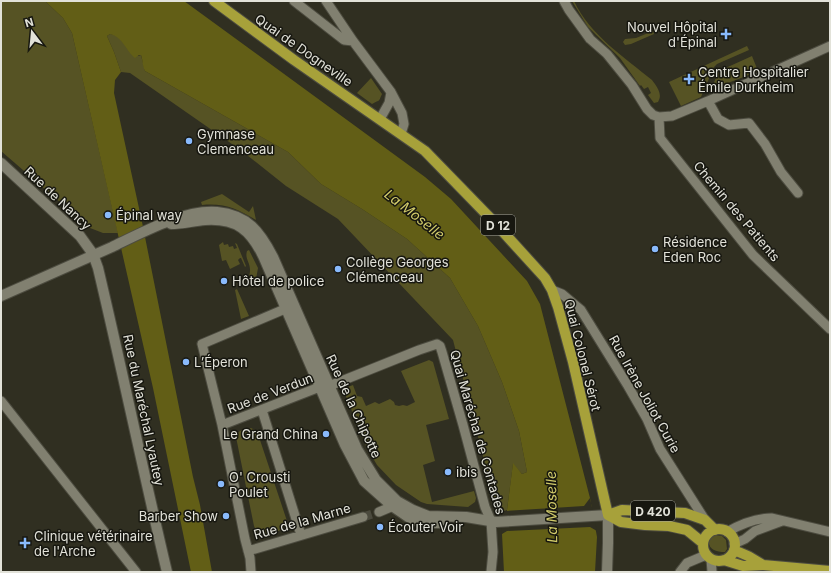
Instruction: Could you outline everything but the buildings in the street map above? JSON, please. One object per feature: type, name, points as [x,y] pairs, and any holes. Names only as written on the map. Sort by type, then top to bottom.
[{"type":"main road","name":"Quai de Dogneville","points":[[214,1],[294,60],[380,119]]},
{"type":"main road","name":"Quai Colonel Sérot","points":[[380,119],[425,151],[536,267],[552,290],[557,302],[573,362],[608,515],[607,572]]},
{"type":"main road","name":"Rue de Nancy","points":[[1,163],[80,236],[94,254]]},
{"type":"main road","name":"Rue de la Chipotte","points":[[94,254],[165,224],[181,224],[205,220],[227,221],[250,234],[258,245],[290,307],[325,386],[353,462],[364,481],[416,521],[425,523],[496,522],[608,515]]},
{"type":"main road","points":[[1,296],[94,254]]},
{"type":"main road","name":"Rue du Maréchal Lyautey","points":[[94,254],[119,356],[138,448],[167,572]]},
{"type":"main road","name":"D 420","points":[[608,515],[622,510],[685,513],[705,520],[715,530]]},
{"type":"main road","name":"D 420","points":[[608,515],[621,522],[669,526],[687,530],[703,543]]},
{"type":"main road","points":[[724,560],[730,556],[734,547],[731,535],[719,529],[707,534],[703,543],[704,551],[710,563],[724,560],[743,566],[764,565],[830,572]]},
{"type":"main road","points":[[734,547],[764,565]]},
{"type":"street","points":[[294,1],[344,40],[353,41]]},
{"type":"street","points":[[326,1],[353,41],[391,92],[402,113],[404,124],[401,134]]},
{"type":"street","points":[[564,1],[590,39],[608,54],[647,109],[653,115],[659,117],[672,116],[830,46]]},
{"type":"street","points":[[380,119],[389,103],[391,92]]},
{"type":"street","points":[[708,101],[718,119],[729,125],[749,123],[765,144],[781,172],[798,193]]},
{"type":"street","name":"Chemin des Patients","points":[[659,117],[660,138],[753,255],[830,329]]},
{"type":"street","name":"Rue Irène Joliot Curie","points":[[552,290],[562,294],[581,310],[647,419],[660,449],[705,520]]},
{"type":"street","points":[[251,572],[222,425],[202,344],[290,307]]},
{"type":"street","name":"Rue de Verdun","points":[[222,425],[419,350],[437,344],[440,346]]},
{"type":"street","name":"Quai Maréchal de Contades","points":[[440,346],[485,506],[496,522],[491,572]]},
{"type":"street","points":[[1,401],[136,572]]},
{"type":"street","points":[[262,410],[300,535]]},
{"type":"street","points":[[379,512],[396,505]]},
{"type":"street","name":"Rue de la Marne","points":[[248,551],[363,517]]},
{"type":"street","points":[[727,532],[734,528],[764,518],[772,518],[830,532]]},
{"type":"street","points":[[734,547],[755,531],[782,521]]},
{"type":"street","points":[[680,572],[687,563],[710,563]]},
{"type":"shaded area","points":[[1,1],[45,1],[63,18],[72,33],[118,233],[103,233],[90,228],[1,151]]},
{"type":"shaded area","points":[[572,1],[574,1],[589,24],[608,45],[652,80],[660,93],[658,102],[654,103],[648,95],[651,93],[648,87],[644,89],[641,85],[640,86],[620,58],[588,27]]},
{"type":"shaded area","points":[[653,31],[654,34],[631,44],[625,45],[623,42],[625,39],[636,38]]},
{"type":"shaded area","points":[[110,34],[116,35],[138,56],[141,55],[145,71],[288,152],[321,184],[407,239],[450,278],[478,326],[502,382],[519,431],[527,472],[522,474],[513,464],[507,510],[504,511],[496,506],[453,340],[338,219],[286,186],[242,151],[130,73],[121,72],[107,36]]},
{"type":"shaded area","points":[[747,46],[749,50],[717,64],[714,67],[701,97],[681,106],[669,82]]},
{"type":"shaded area","points":[[752,56],[758,71],[711,89],[719,71]]},
{"type":"shaded area","points":[[371,78],[382,94],[379,100],[372,104],[357,93]]},
{"type":"shaded area","points":[[222,194],[249,212],[253,206],[256,220],[243,213],[224,206],[202,205],[201,202]]},
{"type":"shaded area","points":[[223,242],[224,245],[228,244],[229,247],[233,246],[234,249],[237,248],[235,243],[237,244],[246,266],[245,267],[241,258],[238,260],[240,264],[230,269],[226,260],[222,261],[219,245]]},
{"type":"shaded area","points":[[249,250],[258,268],[256,279],[249,276],[250,268],[246,254]]},
{"type":"shaded area","points":[[237,289],[249,316],[241,319],[235,290]]},
{"type":"shaded area","points":[[429,360],[433,362],[449,419],[426,425],[435,461],[423,465],[432,502],[474,491],[476,498],[475,502],[468,507],[427,504],[421,502],[396,485],[377,465],[367,448],[343,389],[353,385],[357,396],[362,397],[366,406],[375,402],[379,404],[390,399],[395,405],[407,406],[415,402],[401,371]]},
{"type":"shaded area","points":[[245,428],[251,428],[257,431],[287,521],[279,531],[275,533],[257,533],[254,526],[236,437],[237,433]]},
{"type":"shaded area","points":[[715,535],[722,536],[726,540],[727,549],[725,552],[712,549],[709,545],[709,538]]},
{"type":"water","name":"La Moselle","points":[[45,1],[184,1],[425,177],[451,199],[527,281],[540,304],[590,498],[597,537],[595,572],[504,572],[502,534],[507,510],[513,463],[522,474],[527,472],[519,431],[502,382],[478,326],[450,278],[407,239],[321,184],[288,152],[145,71],[141,55],[135,58],[118,38],[110,34],[107,36],[121,72],[115,80],[114,93],[200,505],[212,572],[191,572],[153,388],[72,33],[63,18]]},
{"type":"pier","points":[[590,498],[597,531],[590,527],[507,531],[502,534],[501,529],[505,511],[584,506]]},
{"type":"tunnel","points":[[363,517],[379,512]]},
{"type":"place","name":"Nouvel Hôpital d'Épinal","points":[[726,34]]},
{"type":"place","name":"Centre Hospitalier Émile Durkheim","points":[[689,79]]},
{"type":"place","name":"Gymnase Clemenceau","points":[[189,141]]},
{"type":"place","name":"Épinal way","points":[[108,215]]},
{"type":"place","name":"Résidence Eden Roc","points":[[655,249]]},
{"type":"place","name":"Collège Georges Clémenceau","points":[[338,269]]},
{"type":"place","name":"Hôtel de police","points":[[224,281]]},
{"type":"place","name":"L’Éperon","points":[[186,362]]},
{"type":"place","name":"Le Grand China","points":[[326,434]]},
{"type":"place","name":"ibis","points":[[448,472]]},
{"type":"place","name":"O' Crousti Poulet","points":[[221,484]]},
{"type":"place","name":"Barber Show","points":[[226,516]]},
{"type":"place","name":"Écouter Voir","points":[[380,527]]},
{"type":"place","name":"Clinique vétérinaire de l'Arche","points":[[25,543]]}]
